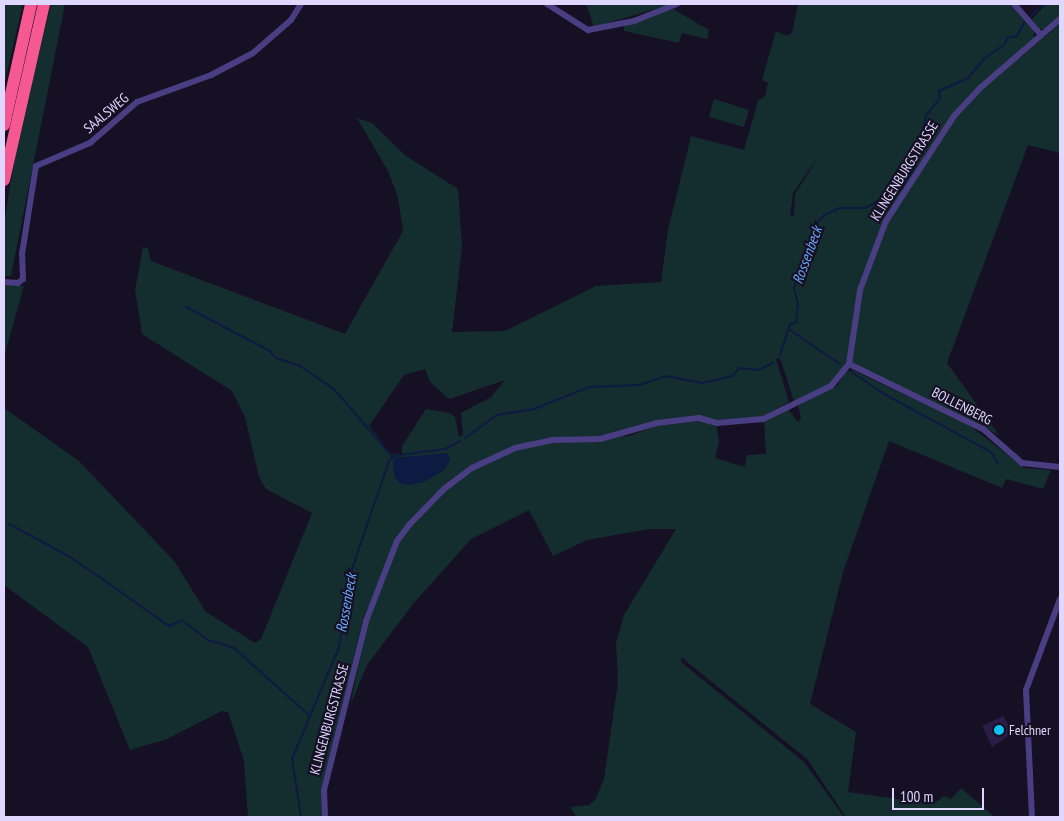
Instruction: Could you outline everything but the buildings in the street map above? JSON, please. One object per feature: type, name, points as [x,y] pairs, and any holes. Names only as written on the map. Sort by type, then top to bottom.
[{"type":"highway","points":[[4,126],[31,4]]},
{"type":"highway","points":[[4,180],[20,96],[44,4]]},
{"type":"street","name":"SAALSWEG","points":[[4,282],[12,283],[23,280],[22,254],[36,166],[90,143],[137,102],[211,75],[253,53],[279,33],[301,4]]},
{"type":"street","points":[[547,4],[588,30],[634,21],[677,4]]},
{"type":"street","points":[[1014,4],[1041,36]]},
{"type":"street","name":"KLINGENBURGSTRASSE","points":[[325,817],[324,790],[366,620],[397,541],[444,489],[472,468],[515,448],[552,440],[600,439],[657,423],[763,419],[831,386],[849,364],[860,290],[886,221],[954,116],[980,88],[1060,19]]},
{"type":"street","name":"BOLLENBERG","points":[[849,364],[983,429],[1022,463],[1060,467]]},
{"type":"street","points":[[1032,817],[1026,690],[1060,599]]},
{"type":"green space","points":[[5,4],[23,4],[4,85],[4,6]]},
{"type":"green space","points":[[51,4],[65,4],[11,276],[4,276],[4,223],[18,138]]},
{"type":"green space","points":[[586,4],[672,4],[594,27]]},
{"type":"green space","points":[[798,4],[1010,4],[1034,31],[1034,38],[1018,52],[1020,58],[1060,23],[1060,153],[1028,145],[947,363],[999,435],[847,360],[833,382],[794,401],[780,358],[776,359],[789,402],[762,417],[716,420],[700,416],[623,433],[625,437],[657,426],[700,421],[716,424],[719,441],[715,458],[745,467],[747,455],[766,454],[764,421],[788,409],[798,422],[801,418],[798,405],[836,387],[846,372],[852,370],[969,425],[1024,468],[1051,470],[1043,489],[1006,479],[1002,488],[889,441],[843,572],[810,704],[856,732],[848,792],[933,804],[944,796],[951,799],[961,788],[995,817],[846,817],[807,759],[681,657],[681,662],[804,762],[844,817],[577,817],[570,807],[589,805],[595,800],[604,779],[618,682],[616,643],[624,615],[676,529],[649,529],[587,540],[553,556],[529,510],[471,539],[413,604],[367,665],[350,706],[368,621],[387,575],[382,574],[363,619],[322,788],[323,817],[248,817],[244,761],[228,712],[222,711],[167,739],[130,750],[88,647],[4,585],[4,408],[79,461],[175,562],[205,611],[255,643],[261,639],[312,513],[266,489],[259,477],[245,417],[232,391],[142,334],[135,290],[143,247],[148,248],[151,261],[345,334],[403,231],[398,197],[388,171],[357,118],[372,123],[406,156],[458,189],[462,247],[452,332],[505,331],[596,286],[661,282],[668,230],[691,136],[744,150],[758,101],[765,96],[768,83],[762,80],[776,31],[787,36],[792,33]],"holes":[[[821,153],[795,194],[794,215],[790,217],[793,193]],[[425,369],[430,382],[449,399],[505,380],[491,397],[461,413],[463,435],[459,437],[455,417],[449,413],[426,409],[402,446],[402,454],[391,454],[369,426],[404,375]]]},
{"type":"green space","points":[[1046,4],[1060,4],[1060,16],[1045,29],[1038,29],[1032,19]]},
{"type":"green space","points":[[673,9],[709,30],[707,39],[682,33],[679,43],[624,31],[624,26]]},
{"type":"green space","points":[[714,99],[749,110],[744,127],[709,117]]},
{"type":"green space","points":[[4,285],[24,286],[4,357]]},
{"type":"water","points":[[447,453],[450,459],[444,470],[426,481],[410,485],[400,483],[394,476],[393,458]]},
{"type":"waterway","name":"Rossenbeck","points":[[1031,16],[1043,4]]},
{"type":"waterway","name":"Rossenbeck","points":[[780,355],[790,325],[796,322],[798,304],[794,288],[815,225],[824,215],[839,208],[865,208],[902,188],[916,166],[926,116],[940,98],[939,91],[968,78],[985,58],[1005,44],[1007,38],[1017,36],[1024,23]]},
{"type":"waterway","points":[[186,307],[270,351],[276,358],[300,366],[333,388],[392,456]]},
{"type":"waterway","points":[[790,330],[840,364]]},
{"type":"waterway","name":"Rossenbeck","points":[[465,438],[497,415],[534,409],[589,387],[639,385],[666,376],[702,383],[733,376],[739,368],[759,370],[774,362]]},
{"type":"waterway","points":[[850,371],[884,394],[991,452],[998,464]]},
{"type":"waterway","name":"Rossenbeck","points":[[301,817],[292,759],[339,647],[352,569],[389,461],[393,456],[445,449],[460,441]]},
{"type":"waterway","points":[[9,524],[72,558],[169,626],[182,620],[208,640],[233,647],[310,716]]},
{"type":"place","name":"Felchner","points":[[999,730]]}]
